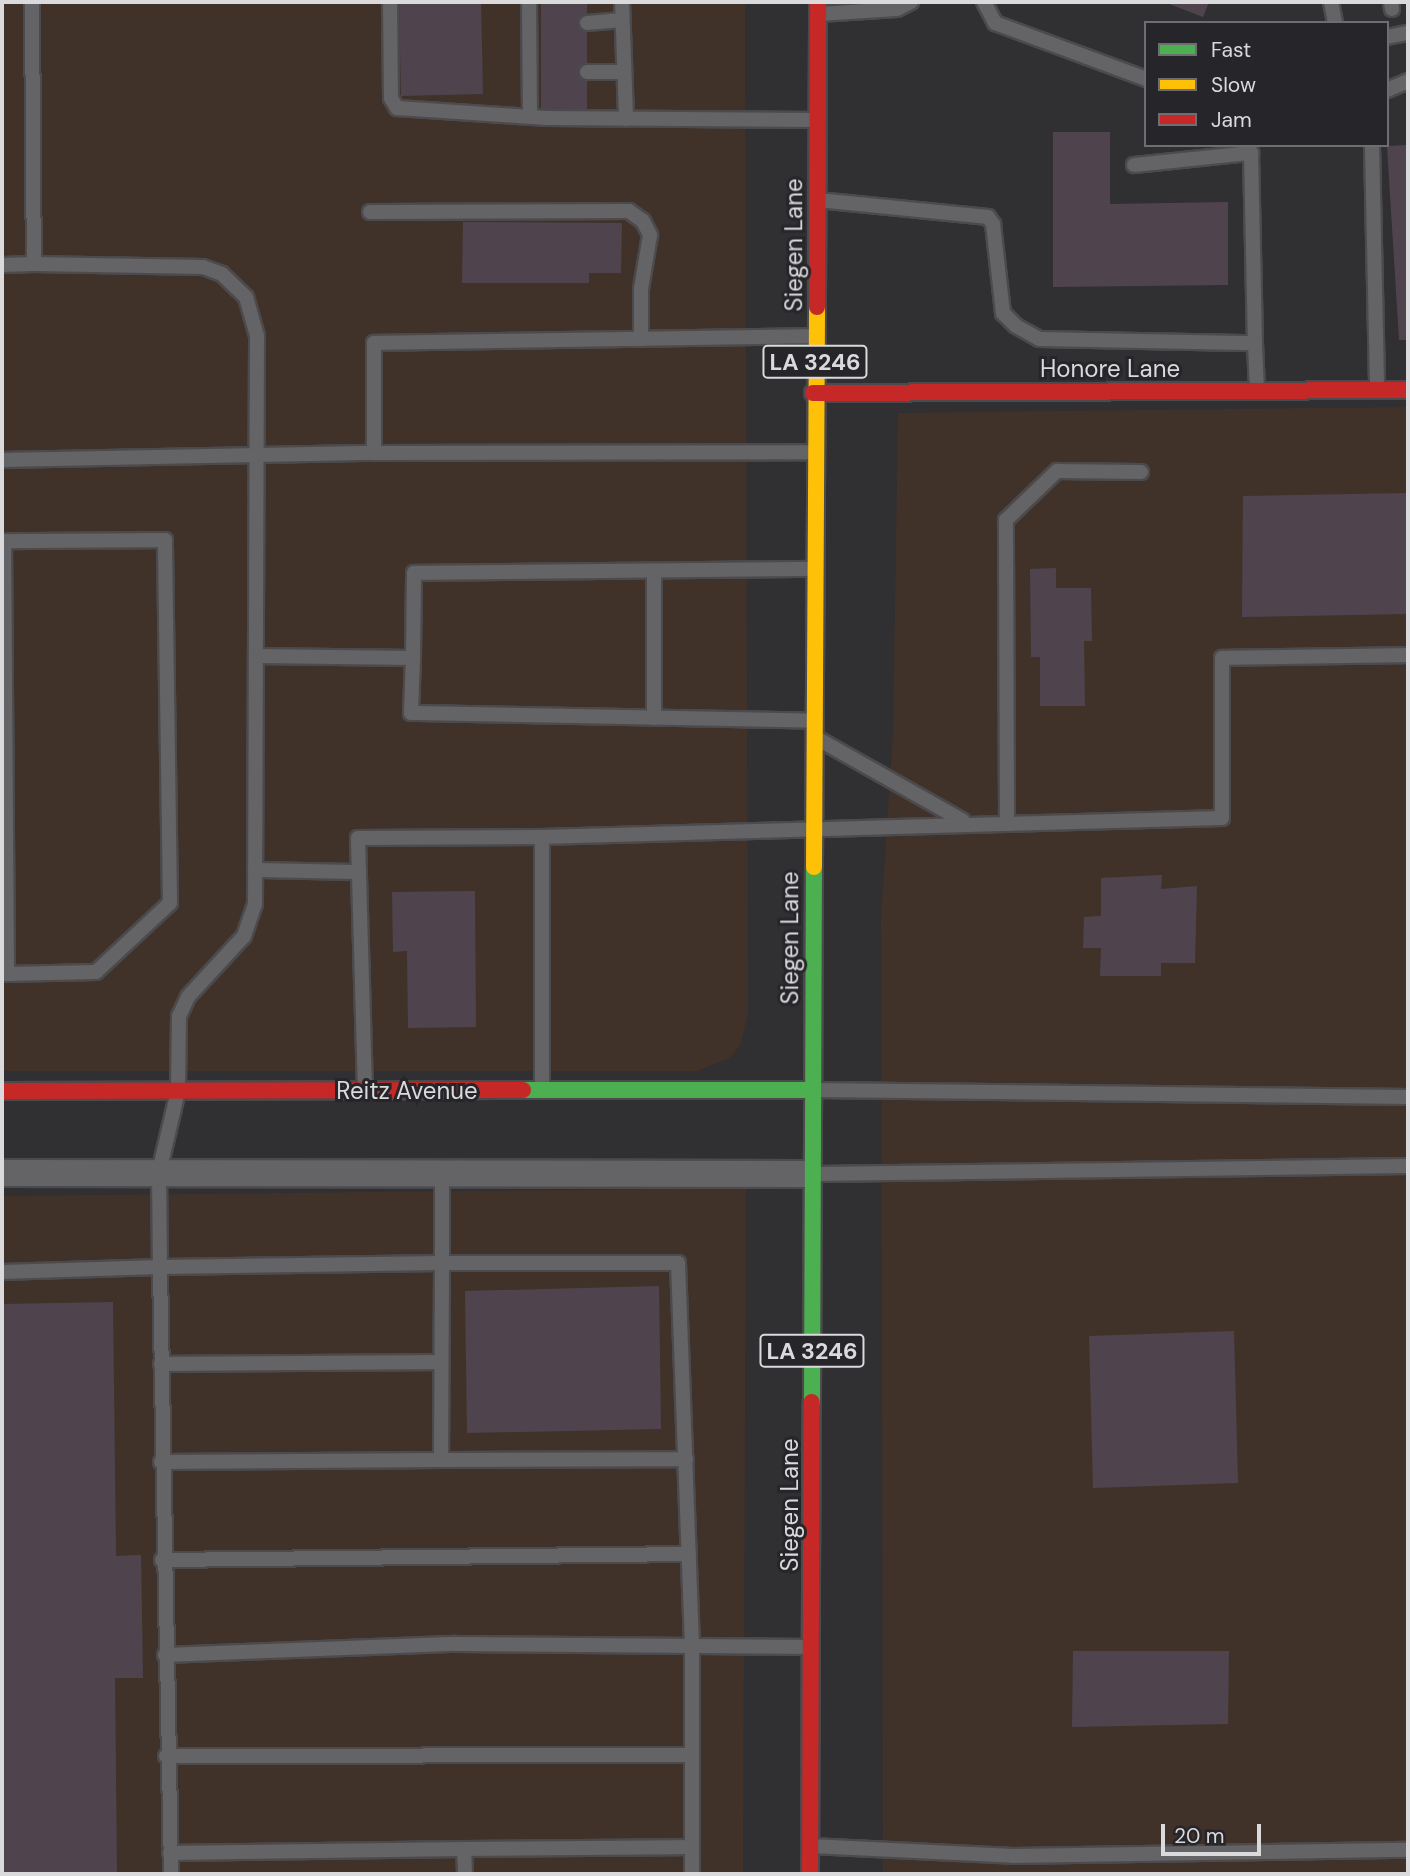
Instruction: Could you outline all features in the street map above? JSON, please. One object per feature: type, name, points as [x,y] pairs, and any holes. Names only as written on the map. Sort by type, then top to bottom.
[{"type":"main road","name":"Siegen Lane","points":[[810,1874],[814,1647],[810,1174],[816,569],[813,393],[816,336],[818,8]]},
{"type":"main road","name":"Honore Lane","points":[[813,393],[1408,390]]},
{"type":"main road","name":"Reitz Avenue","points":[[2,1091],[812,1090]]},
{"type":"street","points":[[2,1172],[810,1174]]},
{"type":"lane","points":[[32,2],[34,264]]},
{"type":"lane","points":[[390,2],[391,98],[397,108],[530,117],[817,120]]},
{"type":"lane","points":[[530,2],[535,26],[535,75],[530,117]]},
{"type":"lane","points":[[622,2],[626,118]]},
{"type":"lane","points":[[818,8],[897,9],[911,2]]},
{"type":"lane","points":[[985,2],[995,23],[1144,78]]},
{"type":"lane","points":[[1331,2],[1335,21]]},
{"type":"lane","points":[[587,23],[622,20]]},
{"type":"lane","points":[[1389,37],[1408,33]]},
{"type":"lane","points":[[587,72],[624,72]]},
{"type":"lane","points":[[1389,89],[1408,81]]},
{"type":"lane","points":[[1372,147],[1377,390]]},
{"type":"lane","points":[[1134,165],[1251,153],[1257,391]]},
{"type":"lane","points":[[817,200],[988,218],[993,224],[1003,313],[1039,339],[1255,343]]},
{"type":"lane","points":[[370,212],[629,211],[643,221],[650,235],[641,289],[641,340]]},
{"type":"lane","points":[[2,265],[203,267],[236,285],[249,305],[257,336],[253,915],[243,936],[182,1006],[178,1091],[159,1172],[162,1560],[171,1874]]},
{"type":"lane","points":[[374,453],[374,343],[816,336]]},
{"type":"lane","points":[[2,460],[374,453],[816,452]]},
{"type":"lane","points":[[1007,824],[1006,520],[1056,471],[1141,471]]},
{"type":"lane","points":[[165,540],[170,903],[96,972],[5,974],[4,541],[165,540]]},
{"type":"lane","points":[[816,569],[414,573],[411,713],[654,718],[814,729],[964,822]]},
{"type":"lane","points":[[654,572],[654,718]]},
{"type":"lane","points":[[365,1091],[358,838],[542,837],[964,822],[1007,824],[1222,818],[1222,657],[1408,655]]},
{"type":"lane","points":[[256,656],[413,659]]},
{"type":"lane","points":[[542,837],[542,1090]]},
{"type":"lane","points":[[255,870],[359,872]]},
{"type":"lane","points":[[812,1090],[1408,1097]]},
{"type":"lane","points":[[810,1174],[1408,1166]]},
{"type":"lane","points":[[441,1460],[442,1173]]},
{"type":"lane","points":[[2,1272],[442,1263],[678,1263],[692,1650],[692,1874]]},
{"type":"lane","points":[[160,1364],[441,1362]]},
{"type":"lane","points":[[161,1462],[685,1459]]},
{"type":"lane","points":[[162,1560],[689,1554]]},
{"type":"lane","points":[[165,1655],[456,1644],[692,1650],[814,1647]]},
{"type":"lane","points":[[166,1756],[692,1755]]},
{"type":"lane","points":[[809,1846],[1013,1856],[1408,1850]]},
{"type":"lane","points":[[170,1853],[692,1847]]},
{"type":"lane","points":[[464,1849],[464,1874]]},
{"type":"shaded area","points":[[2,2],[745,2],[748,1013],[741,1044],[730,1058],[697,1071],[2,1071]]},
{"type":"shaded area","points":[[1408,407],[1408,1874],[883,1874],[881,916],[893,734],[898,413]]},
{"type":"shaded area","points":[[746,1188],[743,1874],[2,1874],[2,1196]]},
{"type":"building","points":[[399,2],[481,2],[483,94],[401,96]]},
{"type":"building","points":[[541,2],[587,2],[587,112],[541,113]]},
{"type":"building","points":[[1164,2],[1209,2],[1203,17]]},
{"type":"building","points":[[1053,132],[1110,132],[1110,204],[1228,202],[1228,285],[1053,287]]},
{"type":"building","points":[[1408,145],[1408,340],[1399,340],[1389,146]]},
{"type":"building","points":[[463,222],[622,223],[621,273],[589,273],[589,283],[462,283]]},
{"type":"building","points":[[1408,493],[1408,614],[1242,617],[1243,496]]},
{"type":"building","points":[[1056,568],[1056,588],[1091,588],[1092,641],[1084,641],[1085,706],[1040,706],[1040,657],[1031,657],[1030,569]]},
{"type":"building","points":[[1162,875],[1161,889],[1197,886],[1195,963],[1161,963],[1161,976],[1100,976],[1101,948],[1083,948],[1084,917],[1101,916],[1101,878]]},
{"type":"building","points":[[475,891],[476,1027],[408,1028],[407,951],[393,952],[392,892]]},
{"type":"building","points":[[659,1286],[661,1429],[467,1433],[465,1291]]},
{"type":"building","points":[[113,1302],[116,1556],[141,1555],[143,1678],[115,1678],[117,1874],[2,1874],[2,1304]]},
{"type":"building","points":[[1234,1331],[1238,1483],[1093,1488],[1089,1336]]},
{"type":"building","points":[[1073,1651],[1229,1651],[1228,1724],[1072,1727]]},
{"type":"traffic: fast","points":[[812,1402],[814,867]]},
{"type":"traffic: fast","points":[[523,1090],[812,1090]]},
{"type":"traffic: slow","points":[[814,867],[817,307]]},
{"type":"traffic: jam","points":[[817,307],[818,2]]},
{"type":"traffic: jam","points":[[813,393],[1408,390]]},
{"type":"traffic: jam","points":[[2,1091],[523,1090]]},
{"type":"traffic: jam","points":[[810,1874],[812,1402]]}]
